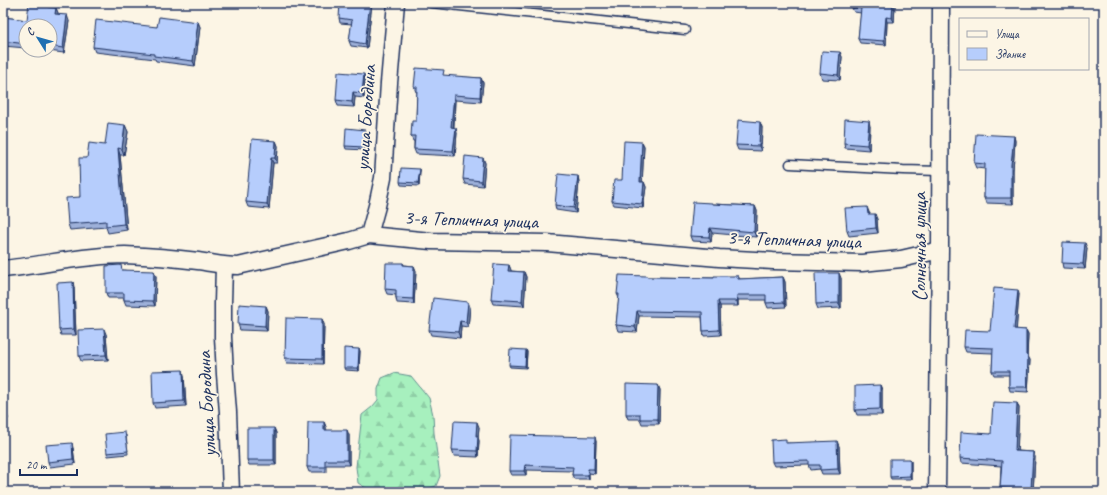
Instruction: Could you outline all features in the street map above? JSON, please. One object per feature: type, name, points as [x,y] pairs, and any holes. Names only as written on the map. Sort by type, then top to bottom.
[{"type":"street","name":"улица Бородина","points":[[369,235],[383,178],[396,3]]},
{"type":"street","name":"Солнечная улица","points":[[937,492],[941,3]]},
{"type":"street","name":"3-я Тепличная улица","points":[[3,269],[77,258],[109,255],[147,256],[224,266],[238,266],[349,241],[369,235],[431,241],[547,243],[720,258],[773,261],[862,263],[901,259],[940,250]]},
{"type":"street","name":"улица Бородина","points":[[224,266],[223,324],[231,492]]},
{"type":"lane","points":[[431,3],[685,30]]},
{"type":"lane","points":[[790,164],[940,171]]},
{"type":"green space","points":[[394,373],[411,376],[429,398],[433,415],[440,476],[436,486],[422,491],[397,489],[369,490],[358,483],[356,467],[362,415],[378,400],[378,389],[382,378]]},
{"type":"building","points":[[29,3],[49,3],[48,7],[56,8],[55,14],[67,15],[63,48],[58,47],[58,18],[27,18]]},
{"type":"building","points":[[340,3],[370,3],[365,44],[349,41],[352,20],[339,18]]},
{"type":"building","points":[[853,3],[893,3],[892,18],[886,17],[884,41],[858,39],[861,8],[852,8]]},
{"type":"building","points":[[3,17],[18,19],[18,43],[3,41]]},
{"type":"building","points":[[159,17],[198,22],[193,61],[154,56],[154,54],[93,47],[96,20],[157,27]]},
{"type":"building","points":[[822,51],[840,52],[838,75],[820,73]]},
{"type":"building","points":[[416,68],[444,70],[443,75],[481,78],[480,97],[454,95],[451,127],[456,128],[453,151],[414,149],[415,136],[411,136],[412,121],[416,121],[417,87],[414,87]]},
{"type":"building","points":[[338,72],[364,74],[362,93],[353,92],[352,102],[336,100]]},
{"type":"building","points":[[845,119],[869,121],[867,145],[844,143]]},
{"type":"building","points":[[738,120],[760,122],[759,146],[736,145]]},
{"type":"building","points":[[108,123],[125,125],[122,149],[118,148],[124,224],[106,226],[106,221],[68,224],[66,198],[80,197],[79,158],[87,158],[89,143],[105,145]]},
{"type":"building","points":[[346,128],[365,130],[364,147],[345,146]]},
{"type":"building","points":[[976,134],[1014,136],[1011,165],[1011,198],[984,198],[985,164],[974,163]]},
{"type":"building","points":[[252,139],[276,141],[275,158],[271,158],[267,204],[246,202]]},
{"type":"building","points":[[624,141],[642,142],[640,182],[644,182],[642,204],[612,201],[614,180],[622,180]]},
{"type":"building","points":[[465,156],[483,158],[481,181],[463,179]]},
{"type":"building","points":[[401,168],[420,169],[418,183],[400,182]]},
{"type":"building","points":[[558,174],[578,176],[574,208],[555,205]]},
{"type":"building","points":[[693,202],[755,206],[754,232],[710,228],[709,237],[690,236]]},
{"type":"building","points":[[867,207],[868,214],[875,214],[876,228],[847,231],[845,208]]},
{"type":"building","points":[[1063,242],[1085,243],[1083,264],[1062,263]]},
{"type":"building","points":[[386,263],[403,263],[403,265],[414,266],[413,299],[396,298],[396,290],[385,289]]},
{"type":"building","points":[[494,264],[509,265],[508,271],[524,272],[522,301],[491,299]]},
{"type":"building","points":[[121,265],[122,270],[154,271],[153,301],[124,300],[124,293],[106,293],[106,266]]},
{"type":"building","points":[[815,273],[839,273],[839,303],[816,304]]},
{"type":"building","points":[[619,275],[714,278],[714,276],[738,276],[738,279],[783,277],[784,302],[766,303],[766,295],[737,295],[737,301],[718,301],[719,330],[703,331],[702,312],[637,311],[635,327],[616,325]]},
{"type":"building","points":[[73,282],[74,329],[59,330],[57,283]]},
{"type":"building","points":[[994,288],[1018,290],[1014,329],[1026,330],[1026,355],[1028,356],[1027,387],[1009,387],[1009,371],[992,371],[993,348],[964,347],[965,330],[990,331]]},
{"type":"building","points":[[433,298],[468,302],[466,322],[460,321],[458,332],[429,330]]},
{"type":"building","points":[[239,304],[266,306],[265,326],[238,324]]},
{"type":"building","points":[[286,318],[322,319],[322,359],[285,358]]},
{"type":"building","points":[[104,329],[106,355],[79,356],[78,330]]},
{"type":"building","points":[[344,348],[359,349],[358,368],[344,368]]},
{"type":"building","points":[[510,349],[526,350],[525,366],[509,365]]},
{"type":"building","points":[[183,370],[184,401],[153,403],[152,371]]},
{"type":"building","points":[[626,384],[658,385],[657,419],[640,419],[640,414],[626,414]]},
{"type":"building","points":[[880,385],[880,409],[855,410],[855,386]]},
{"type":"building","points":[[3,394],[6,414],[3,415]]},
{"type":"building","points":[[993,402],[1017,403],[1015,451],[1033,452],[1031,490],[1000,488],[1002,461],[960,458],[961,432],[991,434]]},
{"type":"building","points":[[454,421],[477,422],[477,451],[452,450]]},
{"type":"building","points":[[308,422],[324,422],[324,430],[347,430],[347,460],[325,460],[325,467],[307,467]]},
{"type":"building","points":[[247,428],[274,428],[274,460],[247,460]]},
{"type":"building","points":[[125,432],[128,451],[107,453],[105,434]]},
{"type":"building","points":[[510,435],[595,437],[594,469],[588,469],[588,475],[572,475],[573,467],[525,465],[524,471],[509,471]]},
{"type":"building","points":[[786,439],[786,443],[837,441],[838,469],[820,470],[820,465],[809,465],[809,461],[772,462],[771,440]]},
{"type":"building","points":[[72,443],[73,459],[48,462],[46,445]]},
{"type":"building","points":[[890,459],[910,459],[910,476],[890,477]]}]
